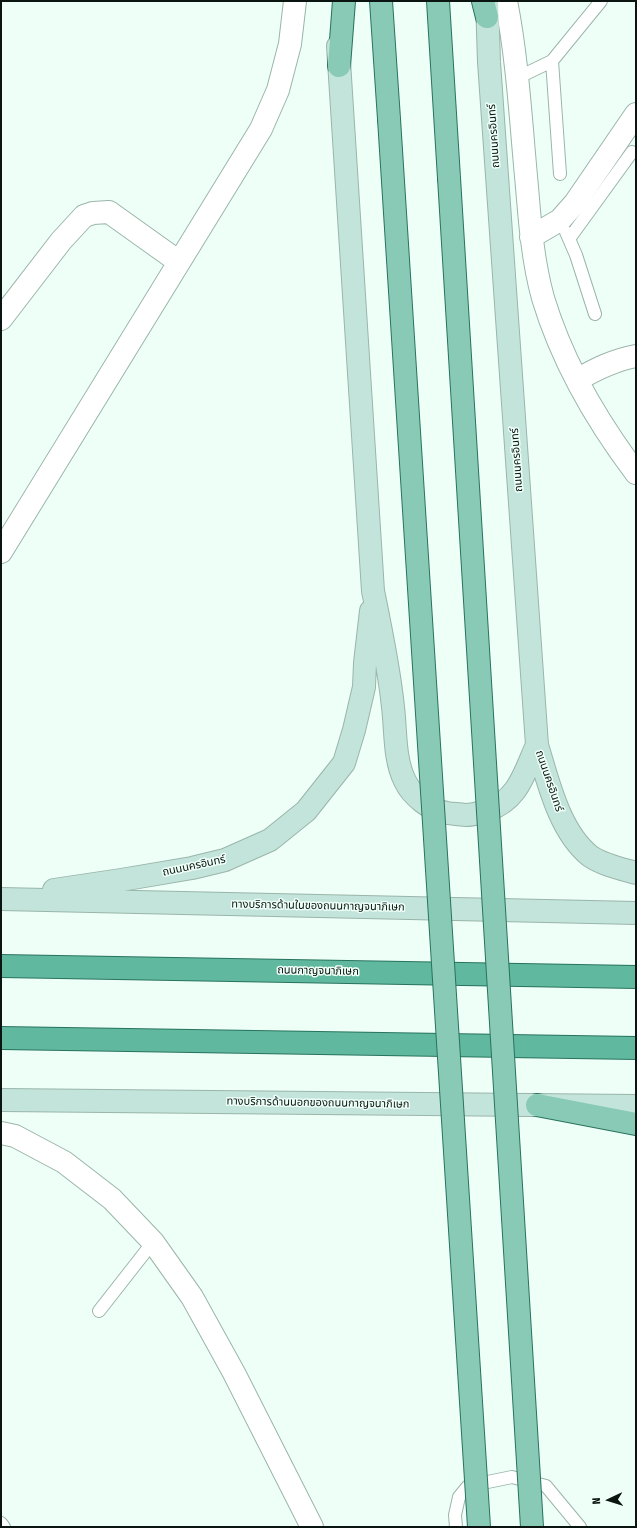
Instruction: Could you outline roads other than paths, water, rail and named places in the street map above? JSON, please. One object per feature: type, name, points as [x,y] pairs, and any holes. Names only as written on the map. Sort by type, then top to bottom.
[{"type":"highway","name":"ถนนกาญจนาภิเษก","points":[[1,966],[636,977]]},
{"type":"highway","points":[[1,1038],[636,1048]]},
{"type":"main road","points":[[335,1],[373,591],[387,662],[393,707],[397,761],[405,782],[414,794],[433,808],[446,813],[471,815],[496,808],[509,798],[524,777],[537,745]]},
{"type":"main road","points":[[339,66],[344,1]]},
{"type":"main road","points":[[381,1],[479,1527]]},
{"type":"main road","points":[[438,1],[532,1527]]},
{"type":"main road","name":"ถนนนครอินทร์","points":[[485,6],[537,745],[558,809],[567,829],[579,845],[592,857],[613,866],[636,873]]},
{"type":"main road","name":"ถนนนครอินทร์","points":[[1,898],[192,868],[225,860],[270,840],[306,811],[344,763],[364,687],[365,663],[373,591]]},
{"type":"main road","name":"ทางบริการด้านในของถนนกาญจนาภิเษก","points":[[1,898],[636,912]]},
{"type":"main road","name":"ทางบริการด้านนอกของถนนกาญจนาภิเษก","points":[[1,1100],[636,1106]]},
{"type":"main road","points":[[537,1105],[636,1124]]},
{"type":"street","points":[[1,552],[264,123],[278,90],[290,44],[295,1]]},
{"type":"street","points":[[506,1],[517,78],[531,237],[542,296],[554,333],[576,380],[611,440],[636,473]]},
{"type":"street","points":[[531,237],[560,220],[575,203],[636,114]]},
{"type":"street","points":[[1,319],[61,241],[84,216],[93,213],[109,212],[179,262]]},
{"type":"street","points":[[576,380],[612,362],[636,356]]},
{"type":"street","points":[[1,1133],[15,1136],[64,1162],[112,1199],[153,1242],[192,1297],[234,1373],[312,1527]]},
{"type":"lane","points":[[517,78],[552,61],[601,1]]},
{"type":"lane","points":[[552,61],[560,174]]},
{"type":"lane","points":[[569,239],[632,152]]},
{"type":"lane","points":[[560,220],[569,239],[595,314]]},
{"type":"lane","points":[[99,1311],[153,1242]]},
{"type":"lane","points":[[456,1527],[455,1515],[459,1497],[468,1486],[512,1477],[546,1486],[580,1527]]},
{"type":"lane","points":[[1,1523],[4,1527]]}]
